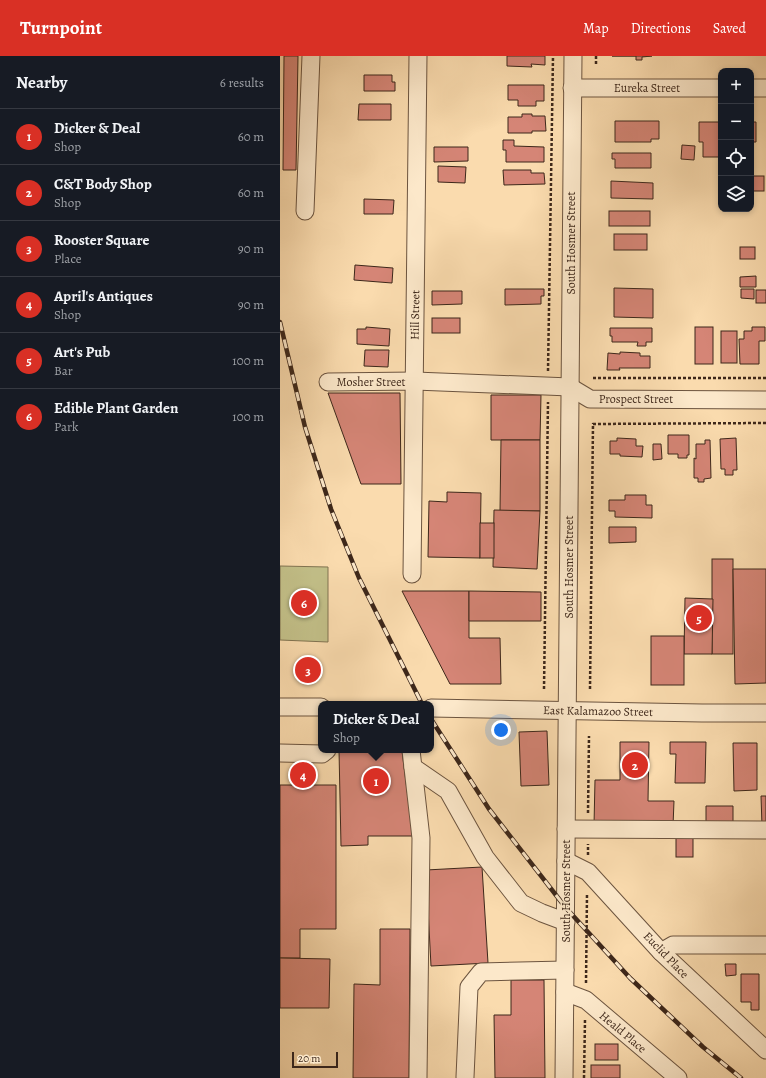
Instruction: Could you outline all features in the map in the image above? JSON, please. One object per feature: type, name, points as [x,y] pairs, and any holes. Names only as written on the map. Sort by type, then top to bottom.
[{"type":"street","points":[[305,211],[311,56]]},
{"type":"street","name":"Hill Street","points":[[412,574],[418,56]]},
{"type":"street","name":"South Hosmer Street","points":[[564,1078],[573,56]]},
{"type":"street","name":"Eureka Street","points":[[572,88],[718,88]]},
{"type":"street","points":[[754,88],[766,88]]},
{"type":"street","name":"Mosher Street","points":[[328,382],[415,382]]},
{"type":"street","name":"Prospect Street","points":[[415,382],[570,387],[590,399],[766,400]]},
{"type":"street","points":[[280,707],[318,707]]},
{"type":"street","name":"East Kalamazoo Street","points":[[434,708],[766,713]]},
{"type":"street","points":[[280,753],[323,753]]},
{"type":"street","points":[[411,753],[421,838],[418,1078]]},
{"type":"street","points":[[413,767],[448,791],[485,857],[521,902],[542,913],[566,922]]},
{"type":"street","points":[[566,829],[766,830]]},
{"type":"street","name":"Euclid Place","points":[[566,861],[588,872],[661,952],[766,1050]]},
{"type":"street","points":[[661,952],[673,945],[766,945]]},
{"type":"street","points":[[465,1077],[469,987],[481,972],[565,970]]},
{"type":"street","name":"Heald Place","points":[[565,992],[586,1000],[678,1078]]},
{"type":"path","points":[[548,372],[553,56]]},
{"type":"path","points":[[596,56],[596,64]]},
{"type":"path","points":[[593,378],[766,378]]},
{"type":"path","points":[[544,689],[548,395]]},
{"type":"path","points":[[590,689],[593,424],[766,423]]},
{"type":"path","points":[[584,1078],[589,736]]},
{"type":"shaded area","points":[[280,566],[328,567],[328,642],[280,640]]},
{"type":"building","points":[[284,56],[298,56],[296,170],[283,170]]},
{"type":"building","points":[[507,56],[545,56],[545,65],[531,64],[532,67],[507,66]]},
{"type":"building","points":[[636,56],[652,56],[642,57],[642,60],[636,60]]},
{"type":"building","points":[[364,75],[392,75],[392,82],[395,82],[395,91],[364,91]]},
{"type":"building","points":[[508,85],[544,85],[544,101],[536,101],[536,106],[518,106],[518,100],[508,100]]},
{"type":"building","points":[[359,104],[391,104],[391,120],[358,120]]},
{"type":"building","points":[[522,114],[545,116],[546,131],[532,131],[532,133],[508,133],[508,117],[522,117]]},
{"type":"building","points":[[615,121],[659,121],[659,139],[651,139],[651,142],[615,142]]},
{"type":"building","points":[[699,122],[718,122],[718,157],[703,157],[703,142],[699,142]]},
{"type":"building","points":[[754,122],[756,122],[756,142],[754,142]]},
{"type":"building","points":[[503,140],[514,140],[514,146],[544,147],[544,162],[506,162],[506,150],[503,150]]},
{"type":"building","points":[[682,145],[695,146],[694,160],[681,159]]},
{"type":"building","points":[[434,147],[468,147],[468,161],[434,162]]},
{"type":"building","points":[[612,153],[651,153],[651,168],[615,168],[615,159],[612,159]]},
{"type":"building","points":[[438,166],[466,167],[465,183],[438,182]]},
{"type":"building","points":[[503,170],[531,170],[531,173],[544,173],[545,184],[504,185]]},
{"type":"building","points":[[754,176],[764,176],[764,191],[754,191]]},
{"type":"building","points":[[611,181],[653,183],[653,199],[611,198]]},
{"type":"building","points":[[364,199],[394,200],[393,214],[364,214]]},
{"type":"building","points":[[609,211],[650,211],[650,226],[609,226]]},
{"type":"building","points":[[614,234],[647,234],[647,250],[614,250]]},
{"type":"building","points":[[740,247],[755,247],[755,259],[740,259]]},
{"type":"building","points":[[355,265],[393,268],[392,283],[354,280]]},
{"type":"building","points":[[756,276],[756,287],[740,287],[740,277]]},
{"type":"building","points":[[614,288],[653,289],[653,318],[614,317]]},
{"type":"building","points":[[505,289],[544,289],[544,296],[541,296],[541,304],[505,305]]},
{"type":"building","points":[[741,289],[754,289],[754,299],[741,298]]},
{"type":"building","points":[[756,290],[766,290],[766,303],[756,303]]},
{"type":"building","points":[[432,291],[462,291],[462,304],[432,305]]},
{"type":"building","points":[[432,318],[460,318],[460,333],[432,333]]},
{"type":"building","points":[[366,327],[390,329],[389,346],[357,344],[357,329],[366,329]]},
{"type":"building","points":[[695,327],[713,327],[713,364],[695,364]]},
{"type":"building","points":[[752,327],[765,327],[765,341],[759,341],[759,364],[740,364],[739,339],[744,339],[744,331],[752,331]]},
{"type":"building","points":[[610,328],[652,328],[652,342],[646,342],[646,346],[637,346],[638,342],[612,342]]},
{"type":"building","points":[[721,331],[737,331],[737,363],[721,363]]},
{"type":"building","points":[[365,350],[389,350],[388,367],[364,366]]},
{"type":"building","points":[[620,352],[640,353],[640,356],[650,356],[650,368],[619,368],[620,370],[607,370],[608,353],[620,354]]},
{"type":"building","points":[[328,393],[400,393],[401,484],[361,484]]},
{"type":"building","points":[[491,395],[541,395],[540,440],[491,440]]},
{"type":"building","points":[[668,435],[689,435],[689,455],[687,455],[687,458],[678,458],[678,454],[668,454]]},
{"type":"building","points":[[617,438],[636,439],[636,446],[643,446],[642,457],[610,454],[610,441],[617,441]]},
{"type":"building","points":[[736,438],[737,470],[733,470],[733,475],[725,475],[725,469],[721,469],[720,439]]},
{"type":"building","points":[[501,440],[540,440],[540,511],[500,511]]},
{"type":"building","points":[[705,440],[710,440],[711,478],[704,479],[704,482],[698,482],[698,478],[694,478],[696,444],[705,444]]},
{"type":"building","points":[[653,444],[661,444],[662,459],[653,460]]},
{"type":"building","points":[[447,492],[481,493],[480,558],[428,557],[429,501],[447,502]]},
{"type":"building","points":[[625,495],[646,495],[646,505],[652,505],[652,518],[615,517],[615,511],[609,511],[609,500],[625,500]]},
{"type":"building","points":[[494,510],[540,511],[537,569],[493,567]]},
{"type":"building","points":[[480,523],[494,523],[494,558],[480,558]]},
{"type":"building","points":[[609,527],[636,527],[636,542],[609,543]]},
{"type":"building","points":[[712,559],[733,559],[733,654],[712,654]]},
{"type":"building","points":[[733,569],[766,569],[766,683],[735,684]]},
{"type":"building","points":[[402,591],[469,591],[469,638],[500,638],[501,684],[450,684]]},
{"type":"building","points":[[469,591],[541,592],[541,621],[469,621]]},
{"type":"building","points":[[685,598],[713,599],[712,654],[684,654]]},
{"type":"building","points":[[651,636],[684,636],[684,685],[651,685]]},
{"type":"building","points":[[547,731],[549,785],[521,786],[519,732]]},
{"type":"building","points":[[620,742],[649,742],[648,801],[674,801],[673,826],[594,825],[595,780],[620,780]]},
{"type":"building","points":[[670,742],[706,742],[705,783],[675,783],[676,754],[670,754]]},
{"type":"building","points":[[733,743],[757,743],[757,790],[734,791]]},
{"type":"building","points":[[339,753],[402,753],[413,836],[368,836],[368,845],[341,846]]},
{"type":"building","points":[[280,785],[336,785],[336,929],[300,929],[300,958],[280,958]]},
{"type":"building","points":[[761,796],[766,796],[766,826],[762,826]]},
{"type":"building","points":[[706,806],[733,806],[733,824],[706,823]]},
{"type":"building","points":[[676,837],[693,837],[693,857],[676,857]]},
{"type":"building","points":[[482,867],[488,963],[431,966],[426,870]]},
{"type":"building","points":[[380,929],[410,929],[409,1078],[353,1078],[354,984],[380,985]]},
{"type":"building","points":[[280,958],[330,959],[329,1008],[280,1008]]},
{"type":"building","points":[[725,964],[736,964],[736,975],[726,976]]},
{"type":"building","points":[[741,974],[759,974],[759,1010],[751,1010],[751,1002],[741,1002]]},
{"type":"building","points":[[511,980],[544,980],[545,1078],[495,1078],[494,1015],[511,1015]]},
{"type":"building","points":[[595,1044],[618,1044],[618,1060],[595,1060]]},
{"type":"building","points":[[591,1065],[620,1065],[620,1078],[591,1078]]},
{"type":"railway","points":[[280,322],[305,427],[331,509],[359,578],[420,701]]},
{"type":"railway","points":[[434,724],[489,809],[566,908],[630,978],[703,1047],[741,1078]]},
{"type":"place","name":"Edible Plant Garden","points":[[304,603]]},
{"type":"place","name":"Art's Pub","points":[[699,618]]},
{"type":"place","name":"Rooster Square","points":[[308,670]]},
{"type":"place","name":"C&T Body Shop","points":[[635,765]]},
{"type":"place","name":"April's Antiques","points":[[303,775]]},
{"type":"place","name":"Dicker & Deal","points":[[376,781]]}]
